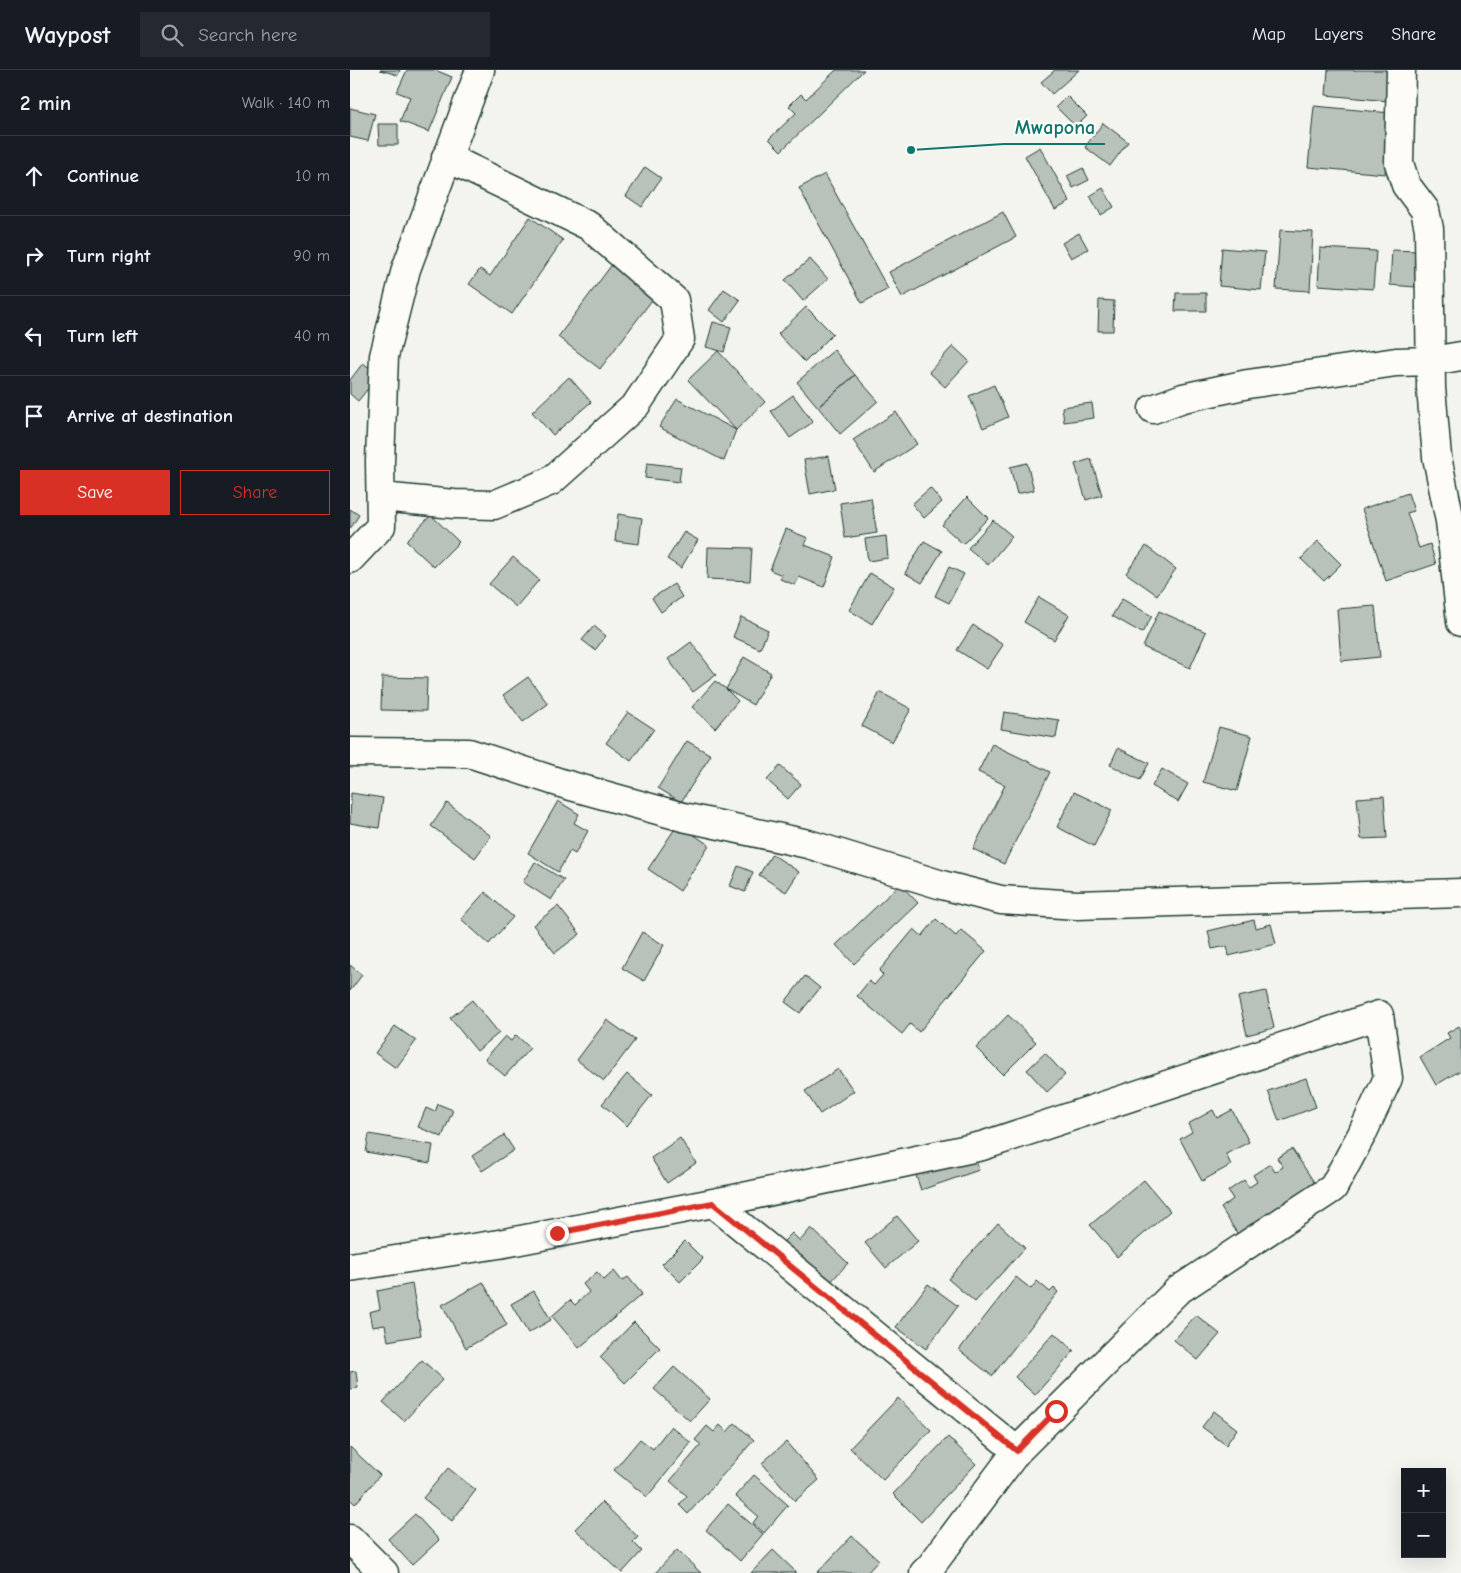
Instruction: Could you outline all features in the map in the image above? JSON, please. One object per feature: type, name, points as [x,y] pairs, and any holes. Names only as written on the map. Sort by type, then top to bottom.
[{"type":"street","points":[[350,559],[381,526],[384,356],[406,269],[446,157],[480,70]]},
{"type":"street","points":[[1401,70],[1399,163],[1406,185],[1425,210],[1428,219],[1431,388],[1437,457],[1450,521],[1461,622]]},
{"type":"street","points":[[380,498],[494,505],[552,481],[636,405],[680,340],[674,300],[589,226],[446,157]]},
{"type":"street","points":[[1153,409],[1183,398],[1248,384],[1396,362],[1432,361],[1461,356]]},
{"type":"street","points":[[350,752],[469,753],[564,784],[683,817],[808,844],[942,885],[1001,900],[1077,905],[1461,893]]},
{"type":"street","points":[[350,1267],[499,1244],[713,1203],[982,1146],[1380,1015],[1388,1078],[1362,1134],[1333,1188],[1176,1291],[1017,1451],[924,1573]]},
{"type":"street","points":[[713,1203],[1017,1451]]},
{"type":"street","points":[[350,1539],[384,1573]]},
{"type":"building","points":[[380,70],[400,70],[398,75]]},
{"type":"building","points":[[407,70],[435,70],[452,77],[429,132],[400,121],[410,97],[397,92]]},
{"type":"building","points":[[836,70],[864,70],[781,151],[769,139],[796,113],[789,106],[801,94],[806,99]]},
{"type":"building","points":[[1055,70],[1079,70],[1052,94],[1041,82]]},
{"type":"building","points":[[1328,70],[1393,70],[1389,101],[1326,95]]},
{"type":"building","points":[[1067,96],[1087,116],[1076,127],[1056,107]]},
{"type":"building","points":[[1314,106],[1391,113],[1385,174],[1308,167]]},
{"type":"building","points":[[350,108],[375,114],[368,141],[350,137]]},
{"type":"building","points":[[1103,123],[1128,142],[1110,166],[1085,147]]},
{"type":"building","points":[[378,124],[398,124],[398,145],[379,145]]},
{"type":"building","points":[[1040,147],[1070,202],[1055,210],[1025,156]]},
{"type":"building","points":[[645,167],[661,178],[642,207],[626,196]]},
{"type":"building","points":[[1083,168],[1089,180],[1073,188],[1067,176]]},
{"type":"building","points":[[825,174],[888,289],[862,303],[799,188]]},
{"type":"building","points":[[1103,188],[1114,207],[1101,215],[1090,196]]},
{"type":"building","points":[[1003,212],[1016,237],[902,297],[889,272]]},
{"type":"building","points":[[530,217],[563,240],[512,314],[469,284],[480,269],[490,276]]},
{"type":"building","points":[[1280,230],[1313,232],[1310,291],[1276,289]]},
{"type":"building","points":[[1079,233],[1088,249],[1071,258],[1062,243]]},
{"type":"building","points":[[1222,248],[1265,252],[1261,290],[1219,286]]},
{"type":"building","points":[[1320,248],[1376,251],[1373,289],[1318,285]]},
{"type":"building","points":[[1392,250],[1417,251],[1415,287],[1390,285]]},
{"type":"building","points":[[619,255],[661,288],[600,369],[558,337]]},
{"type":"building","points":[[810,259],[828,279],[803,301],[785,280]]},
{"type":"building","points":[[724,289],[740,300],[724,322],[709,310]]},
{"type":"building","points":[[1176,293],[1206,293],[1206,311],[1175,311]]},
{"type":"building","points":[[1099,300],[1114,301],[1113,331],[1098,331]]},
{"type":"building","points":[[806,307],[833,334],[805,362],[778,334]]},
{"type":"building","points":[[713,322],[731,327],[724,352],[706,347]]},
{"type":"building","points":[[953,346],[969,361],[945,387],[929,372]]},
{"type":"building","points":[[834,350],[855,375],[818,407],[797,382]]},
{"type":"building","points":[[718,351],[765,402],[736,430],[688,380]]},
{"type":"building","points":[[363,363],[379,375],[358,401],[350,394],[350,380]]},
{"type":"building","points":[[855,375],[878,401],[840,434],[818,407]]},
{"type":"building","points":[[569,377],[591,402],[553,435],[532,412]]},
{"type":"building","points":[[994,385],[1008,417],[983,428],[969,396]]},
{"type":"building","points":[[793,395],[813,422],[790,438],[771,411]]},
{"type":"building","points":[[677,399],[736,430],[724,461],[659,427]]},
{"type":"building","points":[[1092,403],[1094,418],[1064,422],[1062,407]]},
{"type":"building","points":[[896,412],[917,444],[874,472],[853,440]]},
{"type":"building","points":[[829,456],[835,489],[810,494],[804,460]]},
{"type":"building","points":[[1091,459],[1102,495],[1086,500],[1075,464]]},
{"type":"building","points":[[647,463],[681,467],[679,482],[645,478]]},
{"type":"building","points":[[1027,463],[1034,490],[1017,494],[1010,467]]},
{"type":"building","points":[[930,488],[942,502],[924,518],[912,504]]},
{"type":"building","points":[[1408,493],[1414,511],[1407,513],[1419,548],[1430,544],[1436,564],[1386,581],[1362,509]]},
{"type":"building","points":[[967,497],[988,518],[963,544],[942,525]]},
{"type":"building","points":[[871,498],[877,533],[845,538],[840,503]]},
{"type":"building","points":[[350,509],[359,515],[350,529]]},
{"type":"building","points":[[618,514],[642,518],[639,544],[615,541]]},
{"type":"building","points":[[431,515],[459,542],[434,567],[406,541]]},
{"type":"building","points":[[993,520],[1012,536],[988,565],[968,548]]},
{"type":"building","points":[[786,529],[808,538],[805,545],[835,557],[824,587],[799,577],[795,585],[780,579],[782,575],[770,570]]},
{"type":"building","points":[[684,532],[698,540],[681,568],[667,559]]},
{"type":"building","points":[[886,536],[888,558],[868,561],[865,539]]},
{"type":"building","points":[[924,541],[942,551],[922,583],[905,573]]},
{"type":"building","points":[[1318,541],[1341,564],[1324,581],[1301,559]]},
{"type":"building","points":[[1146,546],[1176,569],[1157,595],[1126,573]]},
{"type":"building","points":[[708,547],[752,548],[750,581],[707,579]]},
{"type":"building","points":[[513,557],[539,580],[516,607],[489,584]]},
{"type":"building","points":[[949,567],[964,574],[949,603],[935,596]]},
{"type":"building","points":[[870,573],[894,587],[872,624],[849,610]]},
{"type":"building","points":[[674,584],[682,597],[661,612],[652,598]]},
{"type":"building","points":[[1039,597],[1069,615],[1054,640],[1024,622]]},
{"type":"building","points":[[1122,599],[1152,616],[1142,633],[1112,616]]},
{"type":"building","points":[[1375,606],[1380,657],[1341,661],[1337,609]]},
{"type":"building","points":[[1159,611],[1206,632],[1190,668],[1143,647]]},
{"type":"building","points":[[741,617],[768,630],[760,649],[733,637]]},
{"type":"building","points":[[973,625],[1003,645],[987,669],[957,650]]},
{"type":"building","points":[[594,626],[606,636],[595,650],[582,640]]},
{"type":"building","points":[[691,642],[716,675],[693,692],[668,659]]},
{"type":"building","points":[[744,657],[771,673],[753,705],[726,689]]},
{"type":"building","points":[[382,677],[427,678],[426,711],[381,710]]},
{"type":"building","points":[[528,677],[548,704],[523,722],[503,695]]},
{"type":"building","points":[[715,681],[738,701],[715,728],[692,707]]},
{"type":"building","points":[[880,692],[911,709],[892,742],[862,726]]},
{"type":"building","points":[[628,712],[654,729],[631,761],[606,743]]},
{"type":"building","points":[[1004,712],[1059,720],[1056,738],[1001,729]]},
{"type":"building","points":[[1219,727],[1252,736],[1237,791],[1203,782]]},
{"type":"building","points":[[687,741],[711,755],[681,802],[658,788]]},
{"type":"building","points":[[992,744],[1050,772],[1004,864],[973,849],[1005,785],[978,772]]},
{"type":"building","points":[[1118,748],[1149,763],[1140,780],[1110,765]]},
{"type":"building","points":[[780,766],[801,784],[788,799],[767,780]]},
{"type":"building","points":[[1162,769],[1188,784],[1178,802],[1152,786]]},
{"type":"building","points":[[1074,792],[1112,810],[1094,846],[1057,827]]},
{"type":"building","points":[[351,793],[383,798],[379,828],[350,823]]},
{"type":"building","points":[[1384,796],[1387,838],[1361,839],[1357,798]]},
{"type":"building","points":[[558,801],[579,814],[574,823],[588,831],[575,854],[570,851],[558,872],[528,853]]},
{"type":"building","points":[[447,803],[491,836],[475,858],[431,826]]},
{"type":"building","points":[[678,824],[709,845],[680,891],[648,869]]},
{"type":"building","points":[[772,854],[799,872],[786,892],[759,875]]},
{"type":"building","points":[[535,862],[564,880],[551,900],[523,882]]},
{"type":"building","points":[[738,866],[753,872],[745,892],[730,886]]},
{"type":"building","points":[[900,884],[918,903],[854,964],[836,945]]},
{"type":"building","points":[[485,892],[513,917],[489,944],[461,919]]},
{"type":"building","points":[[558,906],[580,934],[555,953],[533,925]]},
{"type":"building","points":[[936,919],[956,936],[961,930],[986,951],[919,1032],[910,1024],[902,1034],[857,996],[869,981],[874,985],[883,975],[879,971],[914,929],[922,936]]},
{"type":"building","points":[[1254,920],[1256,928],[1271,924],[1276,944],[1229,956],[1227,946],[1212,949],[1208,931]]},
{"type":"building","points":[[642,932],[664,945],[644,981],[622,968]]},
{"type":"building","points":[[350,965],[362,975],[350,991]]},
{"type":"building","points":[[805,976],[820,988],[800,1013],[785,1002]]},
{"type":"building","points":[[1266,991],[1274,1028],[1247,1035],[1238,997]]},
{"type":"building","points":[[472,1000],[499,1033],[477,1051],[450,1018]]},
{"type":"building","points":[[1008,1015],[1036,1042],[1003,1075],[976,1048]]},
{"type":"building","points":[[607,1020],[635,1040],[604,1081],[577,1060]]},
{"type":"building","points":[[395,1026],[416,1041],[396,1068],[375,1053]]},
{"type":"building","points":[[1459,1026],[1461,1030],[1461,1070],[1436,1085],[1420,1057],[1450,1038],[1447,1033]]},
{"type":"building","points":[[516,1035],[530,1048],[505,1076],[485,1059],[505,1036],[511,1041]]},
{"type":"building","points":[[1045,1053],[1065,1075],[1047,1092],[1027,1070]]},
{"type":"building","points":[[838,1069],[854,1091],[820,1114],[805,1091]]},
{"type":"building","points":[[627,1074],[652,1095],[627,1126],[602,1104]]},
{"type":"building","points":[[1306,1078],[1316,1107],[1279,1121],[1268,1091]]},
{"type":"building","points":[[438,1104],[453,1110],[442,1137],[418,1127],[426,1108],[435,1112]]},
{"type":"building","points":[[1213,1110],[1217,1118],[1232,1110],[1249,1142],[1226,1154],[1231,1165],[1202,1181],[1180,1139],[1192,1132],[1188,1124]]},
{"type":"building","points":[[369,1134],[433,1145],[430,1163],[366,1152]]},
{"type":"building","points":[[504,1135],[514,1150],[482,1171],[472,1156]]},
{"type":"building","points":[[680,1138],[696,1163],[667,1183],[651,1158]]},
{"type":"building","points":[[1292,1149],[1316,1185],[1239,1236],[1221,1208],[1233,1199],[1228,1191],[1244,1180],[1249,1187],[1257,1182],[1253,1175],[1270,1164],[1275,1172],[1283,1167],[1277,1158]]},
{"type":"building","points":[[973,1151],[979,1170],[921,1190],[914,1170]]},
{"type":"building","points":[[1144,1180],[1170,1211],[1117,1257],[1090,1225]]},
{"type":"building","points":[[897,1216],[918,1241],[886,1268],[865,1243]]},
{"type":"building","points":[[998,1223],[1025,1248],[975,1302],[948,1279]]},
{"type":"building","points":[[811,1228],[848,1263],[827,1286],[782,1243],[792,1233],[800,1241]]},
{"type":"building","points":[[685,1241],[703,1259],[680,1282],[662,1264]]},
{"type":"building","points":[[614,1271],[622,1281],[628,1277],[642,1294],[579,1348],[552,1316],[570,1300],[575,1305],[589,1292],[583,1284],[597,1272],[604,1280]]},
{"type":"building","points":[[1016,1277],[1031,1289],[1037,1281],[1050,1292],[1054,1288],[1058,1292],[992,1376],[959,1350]]},
{"type":"building","points":[[483,1282],[507,1325],[466,1348],[442,1305]]},
{"type":"building","points":[[412,1284],[421,1335],[388,1341],[385,1325],[372,1327],[369,1312],[380,1309],[377,1291]]},
{"type":"building","points":[[928,1284],[958,1306],[926,1349],[896,1327]]},
{"type":"building","points":[[534,1291],[551,1320],[528,1333],[511,1304]]},
{"type":"building","points":[[1196,1315],[1220,1334],[1198,1360],[1174,1340]]},
{"type":"building","points":[[634,1322],[660,1348],[625,1383],[600,1357]]},
{"type":"building","points":[[1054,1333],[1074,1351],[1035,1395],[1015,1377]]},
{"type":"building","points":[[422,1360],[443,1379],[404,1421],[383,1402]]},
{"type":"building","points":[[674,1367],[710,1399],[690,1421],[654,1389]]},
{"type":"building","points":[[356,1371],[358,1388],[350,1389],[350,1372]]},
{"type":"building","points":[[898,1398],[931,1430],[883,1480],[850,1448]]},
{"type":"building","points":[[1214,1411],[1237,1429],[1226,1445],[1202,1427]]},
{"type":"building","points":[[735,1423],[754,1440],[688,1514],[679,1505],[687,1496],[670,1481],[701,1445],[695,1440],[707,1426],[714,1432],[720,1425],[727,1432]]},
{"type":"building","points":[[671,1426],[691,1443],[647,1497],[614,1470],[640,1439],[653,1449]]},
{"type":"building","points":[[948,1437],[976,1464],[921,1522],[893,1494]]},
{"type":"building","points":[[786,1442],[819,1480],[795,1501],[762,1463]]},
{"type":"building","points":[[350,1447],[380,1475],[355,1504],[350,1499]]},
{"type":"building","points":[[448,1468],[476,1490],[452,1521],[423,1498]]},
{"type":"building","points":[[754,1475],[788,1505],[764,1533],[753,1523],[758,1516],[735,1496]]},
{"type":"building","points":[[602,1502],[638,1537],[633,1542],[642,1551],[622,1573],[575,1529]]},
{"type":"building","points":[[728,1504],[763,1534],[740,1561],[706,1530]]},
{"type":"building","points":[[415,1514],[439,1540],[412,1565],[388,1539]]},
{"type":"building","points":[[852,1536],[879,1560],[867,1573],[817,1573]]},
{"type":"building","points":[[677,1550],[701,1573],[655,1573]]},
{"type":"building","points":[[773,1550],[796,1572],[751,1573]]},
{"type":"place","name":"Mwapona","points":[[911,150]]},
{"type":"route","points":[[557,1233],[713,1203],[1017,1451],[1056,1411]]}]
